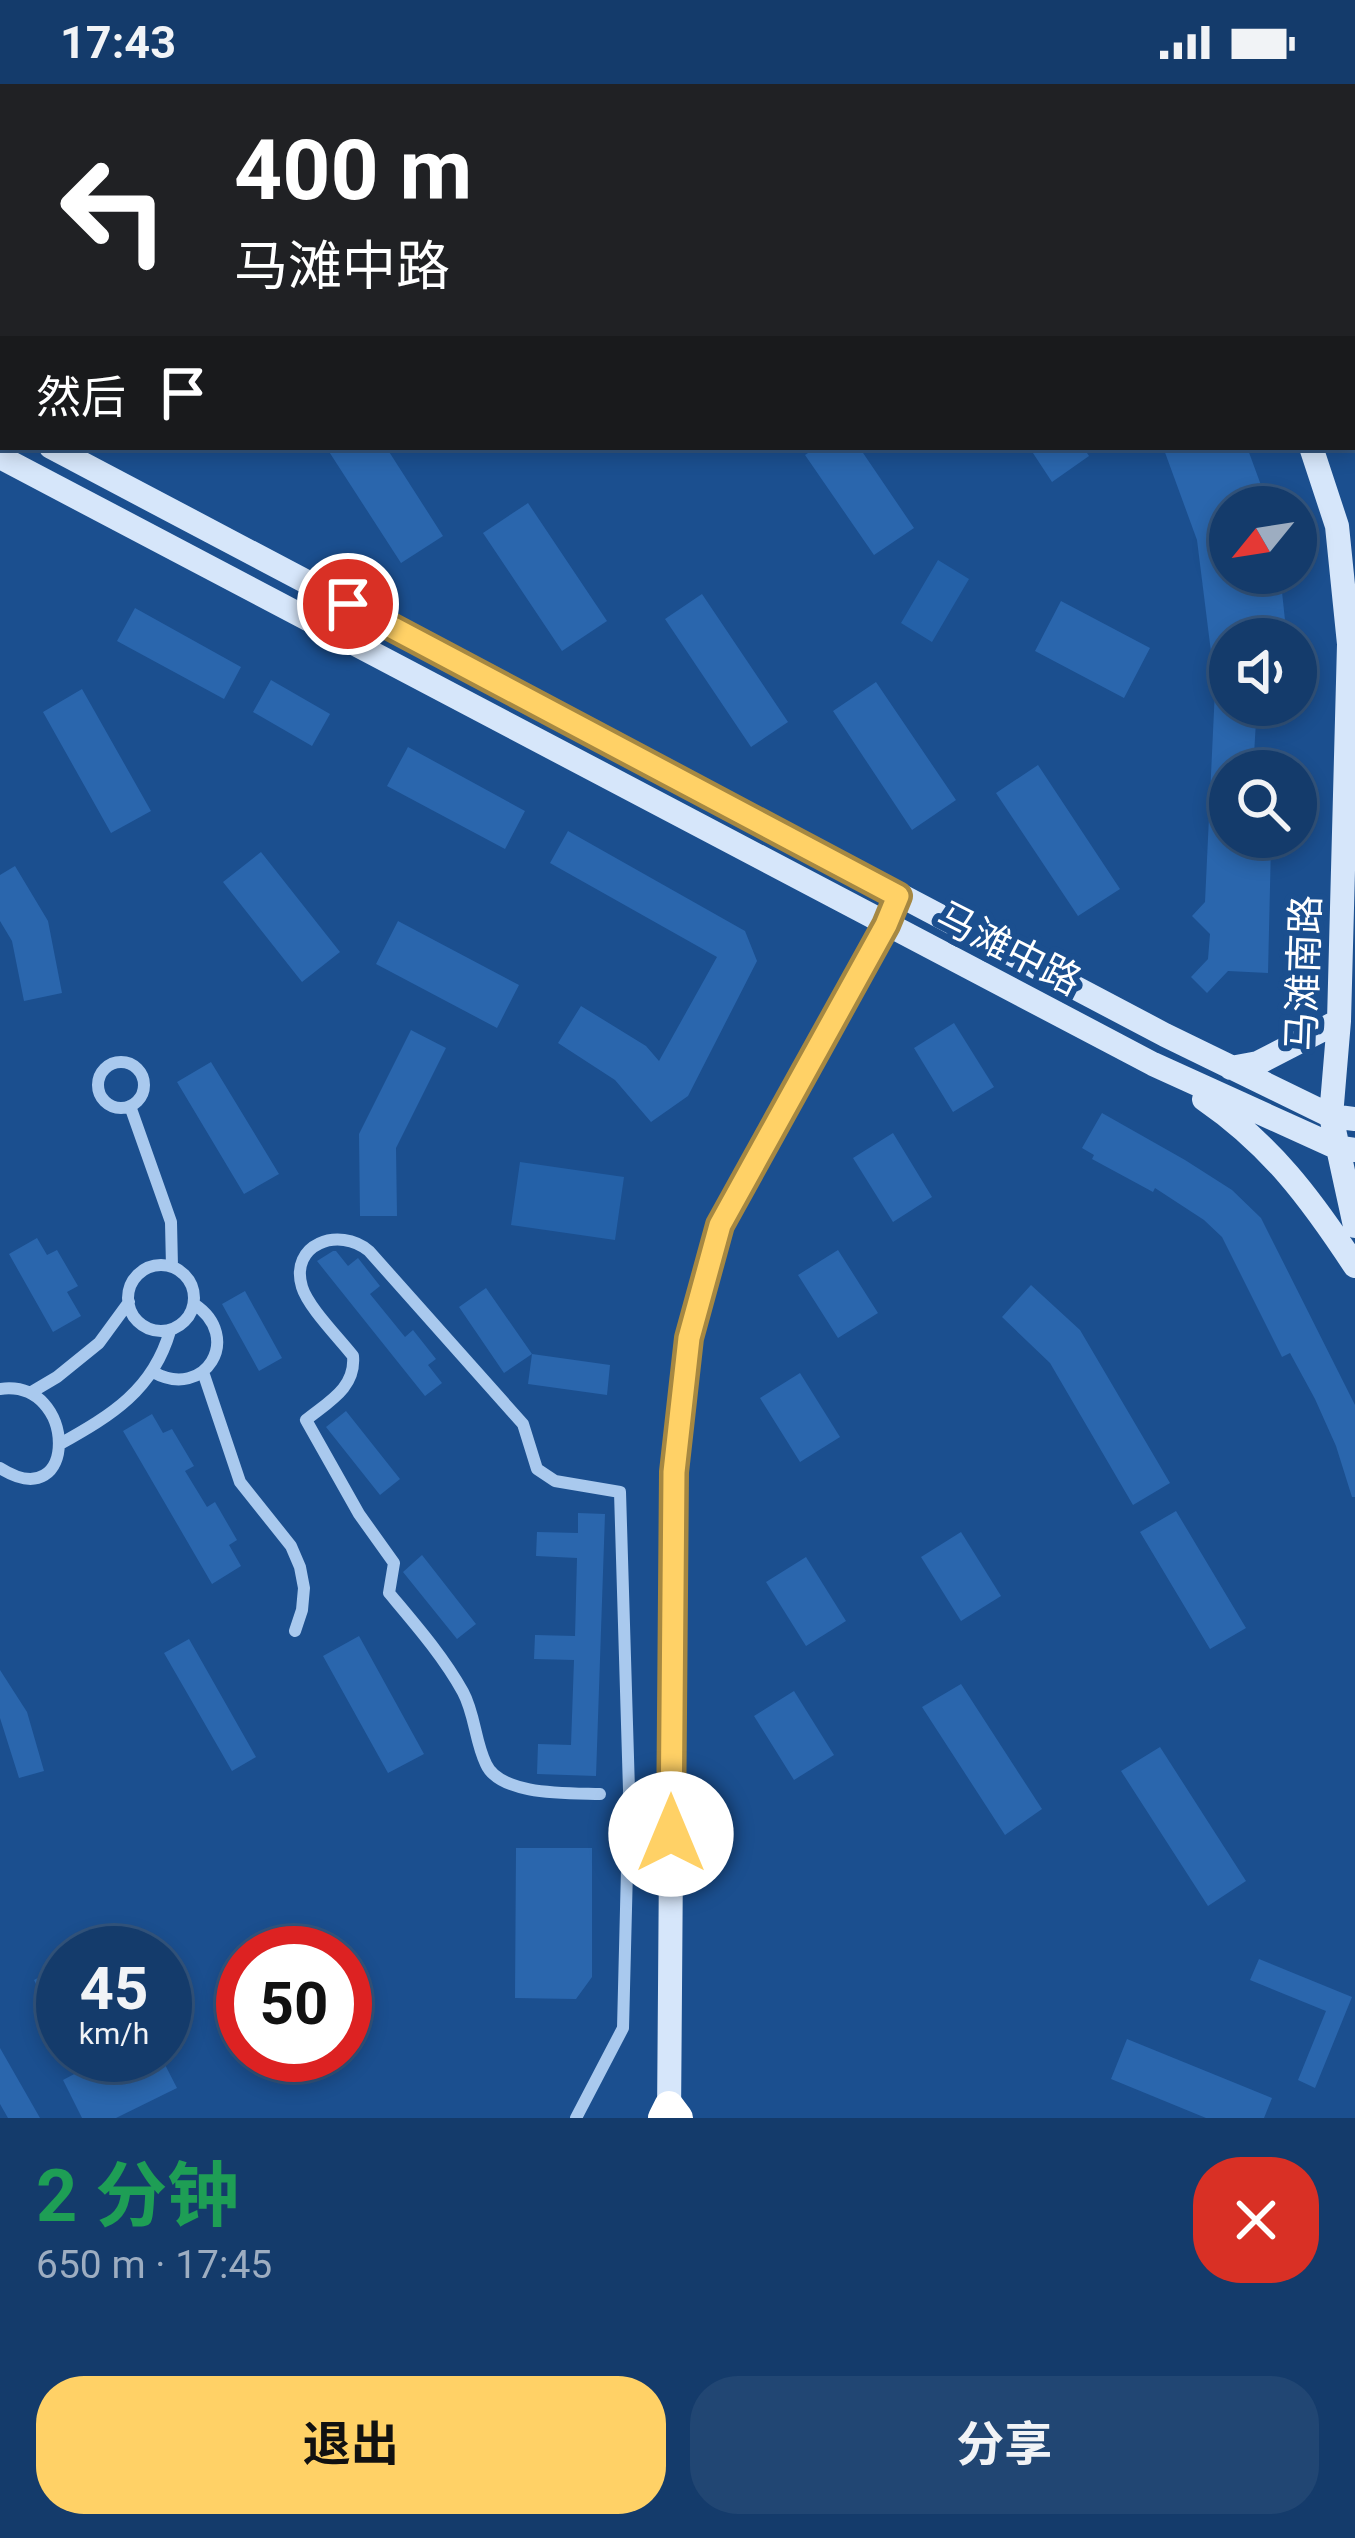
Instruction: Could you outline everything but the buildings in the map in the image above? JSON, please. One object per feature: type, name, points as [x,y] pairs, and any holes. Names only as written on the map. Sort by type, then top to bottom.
[{"type":"main road","name":"马滩中路","points":[[57,450],[898,896],[1231,1068],[1343,1118]]},
{"type":"main road","name":"马滩南路","points":[[1312,450],[1337,526],[1349,644],[1339,1032],[1355,1226]]},
{"type":"main road","name":"马滩中路","points":[[0,457],[1153,1064],[1346,1149]]},
{"type":"main road","points":[[670,2115],[674,1472],[689,1338],[720,1225],[898,896]]},
{"type":"main road","points":[[1231,1068],[1258,1063],[1339,1032],[1355,1066]]},
{"type":"main road","points":[[1153,1064],[1225,1113],[1265,1149],[1309,1196],[1355,1266]]},
{"type":"main road","name":"马滩南路","points":[[1346,1149],[1355,1195]]},
{"type":"street","points":[[130,1106],[171,1222],[172,1267]]},
{"type":"street","points":[[576,2118],[623,2028],[629,1790],[620,1492],[555,1481],[536,1469],[523,1424],[369,1251],[348,1238],[324,1240],[301,1268],[303,1292],[353,1356],[354,1366],[347,1385],[306,1420],[359,1514],[394,1563],[389,1593],[465,1694],[487,1769],[509,1785],[600,1794]]},
{"type":"street","points":[[172,1267],[192,1286],[194,1304],[186,1321],[170,1330],[151,1330],[131,1311],[132,1284],[144,1270],[172,1267]]},
{"type":"street","points":[[30,1393],[99,1343],[129,1302]]},
{"type":"street","points":[[153,1372],[178,1381],[203,1372],[212,1361],[218,1336],[214,1323],[194,1304]]},
{"type":"street","points":[[60,1444],[130,1397],[163,1356],[170,1330]]},
{"type":"street","points":[[203,1372],[240,1482],[291,1546],[300,1567],[304,1588],[295,1631]]},
{"type":"street","points":[[0,1389],[18,1388],[42,1402],[52,1414],[60,1444],[57,1463],[43,1477],[24,1480],[0,1468]]},
{"type":"shaded area","points":[[938,560],[969,579],[932,642],[901,623]]},
{"type":"shaded area","points":[[520,1162],[624,1177],[615,1240],[511,1225]]},
{"type":"route","points":[[348,604],[898,896],[720,1225],[689,1338],[674,1472],[671,1834]]}]
